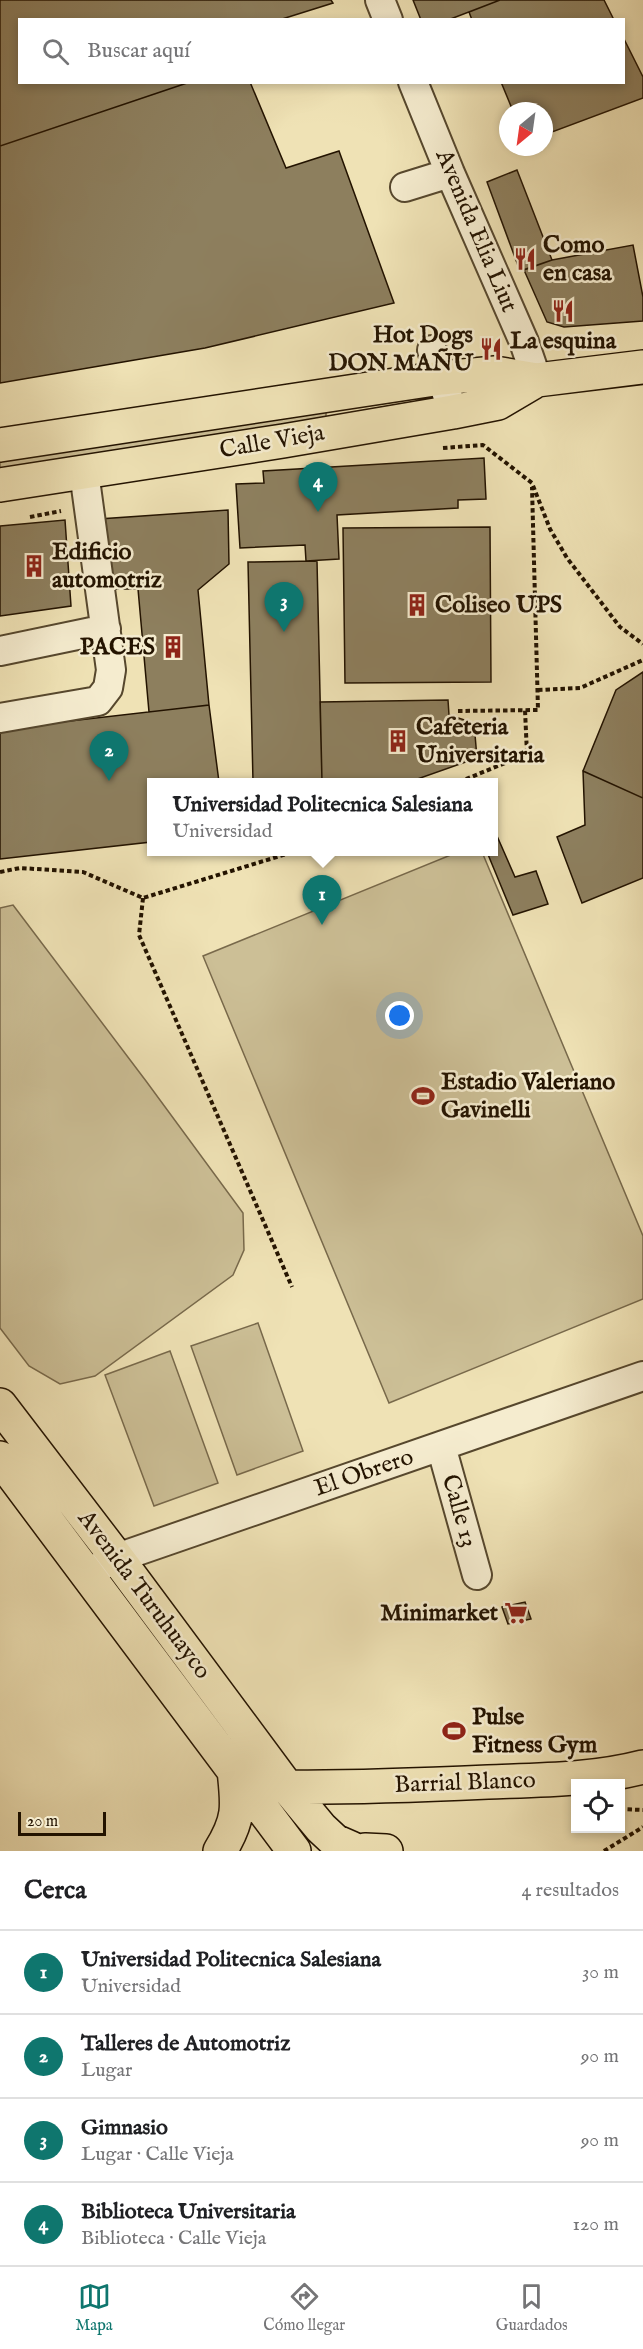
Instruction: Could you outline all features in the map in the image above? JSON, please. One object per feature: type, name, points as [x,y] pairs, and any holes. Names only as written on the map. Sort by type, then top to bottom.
[{"type":"main road","name":"Calle Vieja","points":[[0,444],[125,426],[436,364],[537,380],[643,368]]},
{"type":"main road","name":"Calle Vieja","points":[[0,485],[453,412],[498,403],[537,380]]},
{"type":"main road","name":"Avenida Turuhuayco","points":[[0,1406],[117,1558],[287,1787],[334,1841],[361,1850]]},
{"type":"main road","name":"Avenida Turuhuayco","points":[[0,1458],[294,1851]]},
{"type":"main road","name":"Barrial Blanco","points":[[287,1787],[382,1786],[547,1779],[603,1774],[643,1767]]},
{"type":"main road","points":[[220,1851],[233,1831],[238,1808],[234,1770]]},
{"type":"street","points":[[380,0],[387,18]]},
{"type":"street","name":"Avenida Elia Liut","points":[[414,84],[524,342],[537,380]]},
{"type":"street","points":[[405,187],[450,172]]},
{"type":"street","points":[[436,364],[453,412]]},
{"type":"street","points":[[125,426],[134,465]]},
{"type":"street","points":[[0,718],[98,701],[108,688],[111,670],[84,472]]},
{"type":"street","points":[[0,651],[106,628]]},
{"type":"street","name":"El Obrero","points":[[86,1573],[117,1558],[643,1376]]},
{"type":"street","name":"Calle 13","points":[[441,1446],[477,1575]]},
{"type":"path","points":[[458,711],[538,710],[532,483],[550,529],[567,558],[620,627],[643,644]]},
{"type":"path","points":[[538,690],[580,688],[643,660]]},
{"type":"path","points":[[471,778],[527,754],[525,710]]},
{"type":"path","points":[[0,872],[20,868],[83,872],[142,898],[280,856]]},
{"type":"path","points":[[142,898],[139,935],[292,1287]]},
{"type":"path","points":[[625,1809],[643,1810]]},
{"type":"path","points":[[604,1851],[643,1827]]},
{"type":"shaded area","points":[[326,409],[326,416],[320,423],[0,485],[0,445]]},
{"type":"shaded area","name":"Estadio Valeriano Gavinelli","points":[[448,856],[484,856],[643,1236],[643,1299],[389,1403],[203,956]]},
{"type":"shaded area","points":[[13,905],[243,1213],[244,1250],[233,1275],[95,1376],[60,1384],[29,1366],[0,1328],[0,908]]},
{"type":"shaded area","points":[[258,1323],[303,1451],[237,1475],[191,1346]]},
{"type":"shaded area","points":[[170,1351],[218,1483],[154,1506],[105,1375]]},
{"type":"building","points":[[0,0],[331,0],[333,3],[285,18],[18,18],[18,84],[184,84],[0,146]]},
{"type":"building","points":[[413,0],[500,0],[453,18],[420,18]]},
{"type":"building","points":[[500,0],[604,0],[613,18],[471,18],[469,12]]},
{"type":"building","points":[[625,41],[643,77],[643,98],[553,132],[553,102],[509,102],[502,84],[625,84]]},
{"type":"building","points":[[184,84],[251,84],[286,168],[339,151],[394,303],[205,348],[0,383],[0,146]]},
{"type":"building","points":[[517,170],[552,260],[520,271],[487,182]]},
{"type":"building","points":[[633,245],[643,297],[643,321],[564,327],[547,322],[524,270],[552,260]]},
{"type":"building","points":[[484,458],[486,499],[458,500],[458,508],[337,515],[339,559],[306,561],[305,545],[240,548],[236,484],[264,483],[263,471]]},
{"type":"building","name":"PACES","points":[[228,510],[229,564],[198,590],[209,705],[149,712],[138,589],[110,589],[99,519]]},
{"type":"building","name":"Edificio automotriz","points":[[65,520],[71,606],[0,616],[0,526]]},
{"type":"building","name":"Coliseo UPS","points":[[490,527],[491,682],[345,683],[343,528]]},
{"type":"building","points":[[317,561],[322,778],[253,778],[248,562]]},
{"type":"building","points":[[643,672],[643,798],[583,771],[616,690]]},
{"type":"building","name":"Cafeteria Universitaria","points":[[448,700],[449,715],[474,723],[477,758],[420,778],[322,778],[320,702]]},
{"type":"building","points":[[209,705],[218,778],[147,778],[147,842],[0,859],[0,729]]},
{"type":"building","points":[[583,771],[643,798],[643,878],[582,903],[557,837],[585,825]]},
{"type":"building","points":[[498,838],[515,877],[536,871],[548,904],[513,915],[489,856],[498,856]]},
{"type":"building","name":"Minimarket","points":[[525,1602],[531,1619],[508,1624],[502,1607]]},
{"type":"place","name":"Como en casa","points":[[525,259]]},
{"type":"place","name":"La esquina","points":[[563,311]]},
{"type":"place","name":"Hot Dogs DON MAÑU","points":[[491,349]]},
{"type":"place","name":"Biblioteca Universitaria","points":[[318,512]]},
{"type":"place","name":"Edificio automotriz","points":[[34,566]]},
{"type":"place","name":"Coliseo UPS","points":[[417,605]]},
{"type":"place","name":"Gimnasio","points":[[284,632]]},
{"type":"place","name":"PACES","points":[[173,647]]},
{"type":"place","name":"Cafeteria Universitaria","points":[[398,741]]},
{"type":"place","name":"Talleres de Automotriz","points":[[109,781]]},
{"type":"place","name":"Universidad Politecnica Salesiana","points":[[322,925]]},
{"type":"place","name":"Estadio Valeriano Gavinelli","points":[[423,1096]]},
{"type":"place","name":"Minimarket","points":[[516,1613]]},
{"type":"place","name":"Pulse Fitness Gym","points":[[454,1731]]}]
